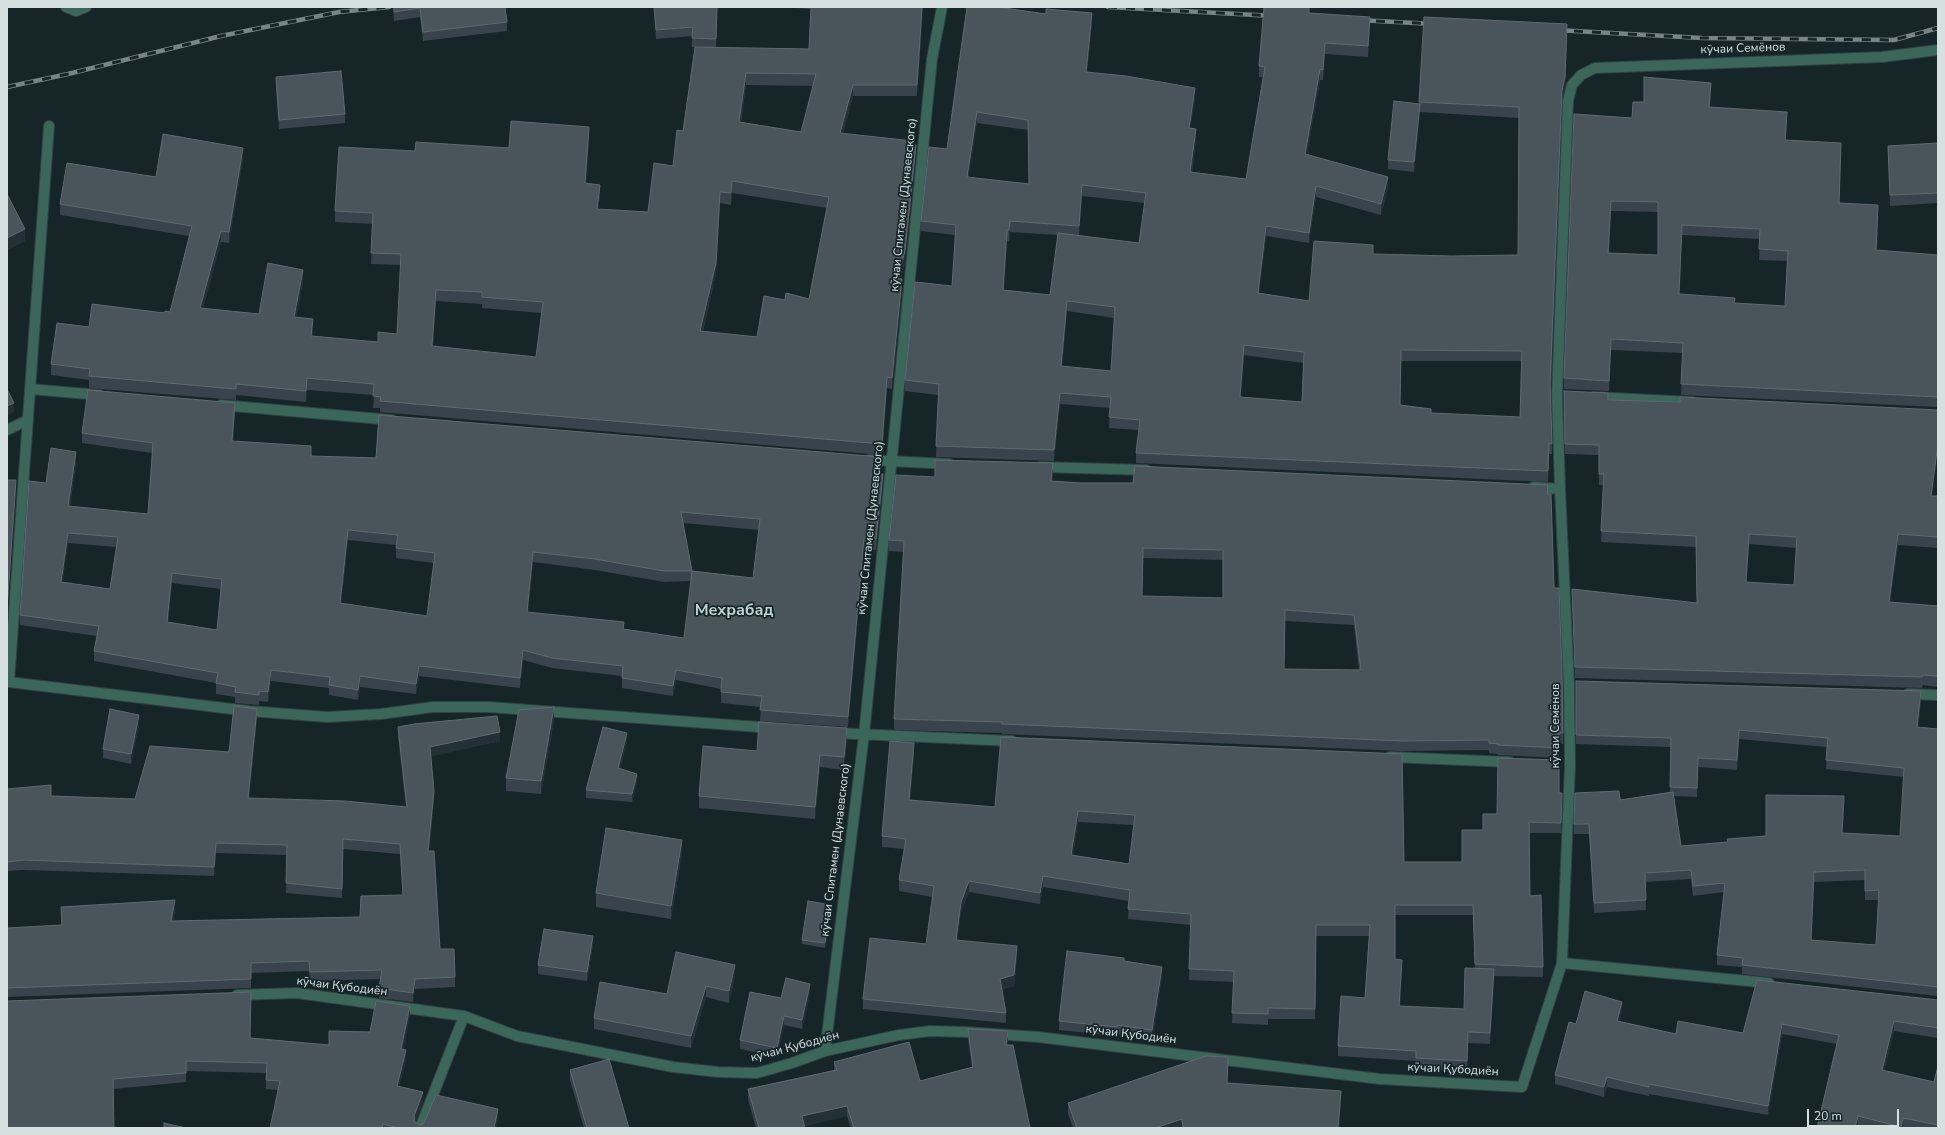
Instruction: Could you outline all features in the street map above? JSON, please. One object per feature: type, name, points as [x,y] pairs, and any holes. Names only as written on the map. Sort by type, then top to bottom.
[{"type":"street","points":[[66,7],[76,9],[86,7]]},
{"type":"street","name":"кӯчаи Спитамен (Дунаевского)","points":[[825,1051],[864,735],[890,462],[930,74],[942,7]]},
{"type":"street","name":"кӯчаи Семёнов","points":[[1522,1087],[1562,962],[1566,765],[1573,684],[1560,489],[1568,101],[1572,85],[1581,75],[1595,68],[1882,57],[1938,50]]},
{"type":"street","points":[[49,126],[8,681],[249,711],[327,717],[381,714],[433,707],[489,707],[785,729]]},
{"type":"street","points":[[30,389],[109,396]]},
{"type":"street","points":[[1581,396],[1700,402]]},
{"type":"street","points":[[213,405],[404,421]]},
{"type":"street","points":[[7,430],[28,420]]},
{"type":"street","points":[[859,459],[890,462],[962,464]]},
{"type":"street","points":[[1034,467],[1153,470]]},
{"type":"street","points":[[1520,487],[1560,489]]},
{"type":"street","points":[[1899,694],[1938,695]]},
{"type":"street","points":[[824,732],[1022,742]]},
{"type":"street","points":[[1379,757],[1522,763]]},
{"type":"street","points":[[1562,962],[1780,985]]},
{"type":"street","name":"кӯчаи Қубодиён","points":[[229,996],[297,993],[464,1016],[517,1036],[673,1067],[710,1071],[757,1073],[792,1063],[825,1051],[930,1031],[1038,1037],[1380,1079],[1522,1087]]},
{"type":"street","points":[[420,1128],[464,1016]]},
{"type":"building","points":[[394,7],[505,7],[507,22],[423,32],[420,8],[394,12]]},
{"type":"building","points":[[654,7],[717,7],[716,39],[692,38],[693,27],[656,30]]},
{"type":"building","points":[[811,7],[922,7],[917,85],[853,85],[840,133],[913,141],[913,145],[916,145],[905,250],[898,279],[902,279],[892,378],[887,377],[882,444],[380,401],[381,397],[373,396],[374,384],[307,378],[306,391],[236,384],[236,389],[89,376],[90,369],[51,364],[57,323],[89,327],[92,304],[164,313],[165,311],[170,312],[192,226],[60,204],[67,163],[156,177],[163,134],[243,148],[229,232],[221,231],[200,308],[259,314],[268,263],[303,270],[294,317],[313,319],[311,336],[378,342],[378,332],[397,334],[401,254],[371,253],[373,213],[335,211],[339,147],[415,151],[416,142],[509,148],[511,121],[589,127],[585,183],[600,185],[597,209],[648,212],[654,163],[673,166],[677,130],[683,131],[695,47],[809,49]],"holes":[[[746,73],[816,74],[801,132],[739,122]],[[732,181],[829,197],[809,299],[786,293],[785,300],[764,296],[757,337],[700,331],[716,263],[720,192],[731,193]],[[436,290],[482,292],[482,297],[543,302],[536,357],[432,346]]]},
{"type":"building","points":[[967,7],[997,7],[1046,14],[1046,9],[1092,13],[1086,72],[1126,76],[1195,88],[1189,128],[1196,129],[1190,172],[1246,179],[1265,67],[1259,66],[1264,7],[1309,7],[1309,13],[1370,17],[1368,46],[1325,43],[1323,70],[1320,69],[1305,154],[1388,177],[1381,204],[1316,186],[1309,233],[1266,226],[1258,293],[1309,301],[1314,241],[1373,245],[1373,254],[1451,256],[1518,255],[1519,107],[1419,102],[1424,17],[1567,24],[1565,77],[1562,90],[1550,384],[1552,444],[1549,443],[1548,471],[1136,453],[1140,420],[1109,417],[1111,397],[1060,393],[1054,450],[936,446],[939,384],[905,380],[915,282],[952,286],[956,225],[921,221],[929,147],[947,149]],"holes":[[[977,112],[1028,120],[1029,184],[967,177]],[[1082,185],[1146,193],[1139,243],[1058,233],[1050,295],[1003,290],[1007,230],[1009,230],[1010,221],[1079,226]],[[1067,301],[1115,307],[1111,371],[1061,366]],[[1244,345],[1304,352],[1302,402],[1240,397]],[[1401,350],[1522,351],[1520,417],[1431,413],[1431,409],[1400,405]]]},
{"type":"building","points":[[341,71],[345,114],[279,120],[276,77]]},
{"type":"building","points":[[1644,77],[1711,83],[1709,107],[1787,112],[1785,140],[1841,143],[1839,203],[1878,205],[1876,250],[1938,255],[1938,397],[1681,384],[1683,343],[1611,339],[1609,381],[1564,378],[1574,114],[1632,118],[1633,102],[1644,102]],"holes":[[[1611,201],[1658,202],[1658,255],[1608,253]],[[1682,225],[1760,229],[1759,249],[1788,251],[1785,306],[1734,303],[1735,298],[1679,294]]]},
{"type":"building","points":[[1394,101],[1420,104],[1414,162],[1388,160]]},
{"type":"building","points":[[1938,143],[1938,193],[1890,195],[1888,146]]},
{"type":"building","points":[[7,194],[25,229],[7,238]]},
{"type":"building","points":[[7,389],[14,403],[7,406]]},
{"type":"building","points":[[88,390],[235,403],[232,441],[311,446],[311,456],[376,458],[379,415],[881,457],[880,474],[883,474],[876,539],[864,538],[848,717],[760,710],[762,696],[721,692],[722,678],[676,670],[673,686],[622,678],[623,666],[552,658],[523,650],[520,678],[419,666],[416,684],[360,676],[358,690],[329,685],[330,677],[271,670],[268,692],[259,691],[259,695],[235,692],[236,687],[216,683],[218,673],[94,651],[99,626],[20,615],[29,481],[46,483],[51,448],[76,452],[68,506],[148,514],[153,443],[82,433]],"holes":[[[681,512],[760,519],[753,578],[692,571]],[[348,530],[398,535],[396,548],[435,553],[427,616],[340,603]],[[68,533],[118,537],[110,589],[61,582]],[[533,552],[595,559],[664,571],[692,571],[684,638],[623,629],[624,622],[527,612]],[[172,573],[222,579],[217,630],[167,622]]]},
{"type":"building","points":[[1564,391],[1608,393],[1608,400],[1680,402],[1680,397],[1938,410],[1938,443],[1931,496],[1938,496],[1938,537],[1898,534],[1889,602],[1938,606],[1938,676],[1923,675],[1922,677],[1575,667],[1572,589],[1697,603],[1696,536],[1601,531],[1604,474],[1599,474],[1599,445],[1565,444]],"holes":[[[1749,534],[1797,537],[1794,585],[1746,582]]]},
{"type":"building","points":[[935,460],[1053,463],[1051,481],[1081,483],[1133,483],[1135,466],[1548,485],[1547,494],[1551,494],[1554,588],[1559,588],[1563,733],[1559,733],[1559,748],[1498,745],[1489,743],[1489,740],[1402,741],[1002,724],[1002,722],[894,719],[904,541],[889,540],[896,475],[935,477]],"holes":[[[1143,548],[1223,550],[1223,598],[1142,596]],[[1285,610],[1354,615],[1361,670],[1284,669]]]},
{"type":"building","points":[[7,480],[16,480],[7,609]]},
{"type":"building","points":[[1576,681],[1921,691],[1917,727],[1938,729],[1938,987],[1742,965],[1743,958],[1717,955],[1725,883],[1693,886],[1691,870],[1645,873],[1646,900],[1594,903],[1589,824],[1574,824],[1575,793],[1619,791],[1620,800],[1673,792],[1681,846],[1728,842],[1727,839],[1766,836],[1766,795],[1844,796],[1842,833],[1900,836],[1904,768],[1826,760],[1828,738],[1739,730],[1737,760],[1698,758],[1697,788],[1670,787],[1671,738],[1576,735]],"holes":[[[1865,870],[1865,891],[1879,890],[1876,945],[1811,940],[1814,872]]]},
{"type":"building","points":[[234,706],[257,709],[248,798],[345,801],[407,807],[398,727],[414,724],[497,716],[500,732],[430,747],[434,791],[428,851],[434,851],[440,949],[454,949],[455,977],[415,979],[413,993],[379,988],[382,970],[310,972],[309,961],[251,963],[251,979],[7,988],[7,928],[62,925],[61,907],[175,900],[171,921],[360,917],[361,896],[403,895],[400,844],[343,839],[342,889],[286,883],[287,845],[216,843],[214,867],[24,860],[7,862],[7,789],[51,785],[51,796],[135,799],[150,746],[229,752]]},
{"type":"building","points":[[554,707],[541,781],[506,778],[519,710]]},
{"type":"building","points":[[110,709],[139,715],[131,754],[103,749]]},
{"type":"building","points":[[759,722],[847,728],[844,757],[820,755],[815,807],[699,796],[703,746],[757,751]]},
{"type":"building","points":[[603,727],[627,733],[618,768],[637,774],[632,794],[586,790]]},
{"type":"building","points":[[1001,737],[1402,754],[1404,862],[1462,862],[1462,830],[1483,830],[1483,814],[1497,814],[1498,758],[1559,760],[1559,793],[1562,793],[1561,823],[1529,822],[1530,896],[1541,895],[1543,967],[1475,964],[1473,905],[1395,905],[1395,959],[1402,960],[1399,1006],[1464,1009],[1465,968],[1494,969],[1490,1033],[1468,1032],[1467,1061],[1416,1058],[1416,1051],[1338,1046],[1341,996],[1365,998],[1370,925],[1316,925],[1315,1009],[1268,1008],[1268,1014],[1232,1013],[1234,971],[1189,969],[1191,914],[1128,909],[1130,890],[1043,876],[1040,893],[969,881],[961,902],[956,940],[1017,946],[1014,975],[1000,979],[1006,1013],[863,999],[870,938],[926,944],[934,886],[899,880],[906,839],[882,836],[890,741],[914,743],[909,800],[995,807]],"holes":[[[1078,811],[1135,815],[1129,864],[1071,855]]]},
{"type":"building","points":[[606,828],[682,840],[671,906],[596,893]]},
{"type":"building","points":[[808,901],[831,905],[825,943],[802,940]]},
{"type":"building","points":[[544,929],[593,936],[587,972],[538,965]]},
{"type":"building","points":[[1067,951],[1124,958],[1124,961],[1162,967],[1152,1030],[1117,1025],[1117,1027],[1059,1021]]},
{"type":"building","points":[[676,952],[735,965],[729,991],[706,986],[691,1036],[594,1018],[600,982],[667,994]]},
{"type":"building","points":[[786,978],[810,984],[802,1020],[784,1016],[777,1048],[740,1040],[750,992],[781,998]]},
{"type":"building","points":[[1757,980],[1938,1000],[1938,1028],[1894,1021],[1882,1070],[1934,1082],[1938,1066],[1938,1125],[1903,1118],[1901,1127],[1858,1116],[1855,1128],[1817,1128],[1839,1035],[1782,1024],[1768,1106],[1649,1084],[1649,1087],[1607,1077],[1604,1087],[1555,1075],[1569,1022],[1576,1024],[1585,991],[1622,1002],[1617,1021],[1676,1034],[1678,1021],[1743,1033]]},
{"type":"building","points":[[251,992],[250,1038],[329,1045],[329,1031],[370,1032],[376,1001],[410,1006],[401,1049],[406,1050],[397,1086],[423,1092],[414,1116],[415,1122],[421,1125],[424,1123],[436,1095],[498,1109],[494,1128],[399,1128],[383,1124],[382,1128],[270,1128],[280,1081],[266,1080],[267,1063],[186,1061],[186,1073],[113,1079],[114,1128],[7,1128],[7,1001]]},
{"type":"building","points":[[968,1029],[1008,1031],[1006,1045],[1013,1045],[1030,1128],[854,1128],[847,1106],[802,1116],[805,1128],[759,1128],[748,1089],[837,1070],[834,1062],[909,1042],[920,1081],[973,1067]]},
{"type":"building","points":[[1206,1056],[1228,1057],[1227,1083],[1341,1091],[1338,1128],[1183,1128],[1182,1119],[1155,1128],[1077,1128],[1068,1103]]},
{"type":"building","points":[[609,1059],[629,1128],[587,1128],[570,1070]]},
{"type":"building","points":[[164,1123],[186,1128],[164,1128]]},
{"type":"railway","points":[[7,87],[68,74],[221,36],[339,12],[389,7]]},
{"type":"railway","points":[[1108,7],[1274,16]]},
{"type":"railway","points":[[1358,20],[1434,24]]},
{"type":"railway","points":[[1556,30],[1702,38],[1894,40],[1938,28]]},
{"type":"district","name":"Мехрабад","points":[[734,611]]}]
